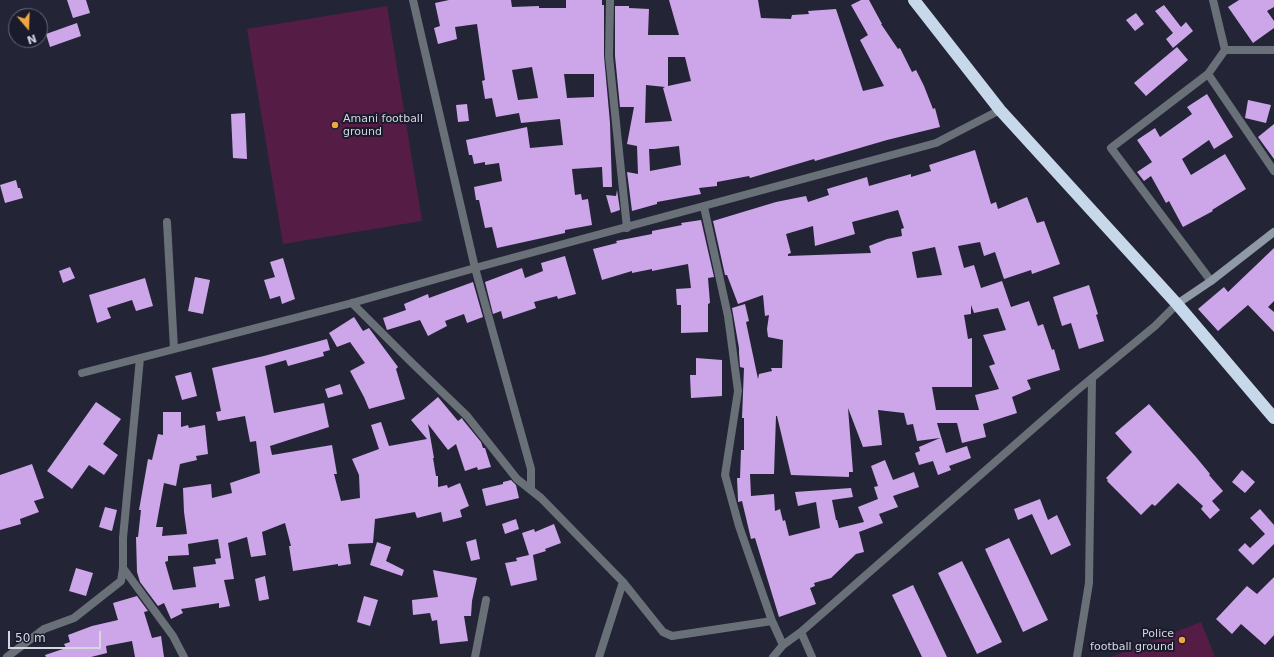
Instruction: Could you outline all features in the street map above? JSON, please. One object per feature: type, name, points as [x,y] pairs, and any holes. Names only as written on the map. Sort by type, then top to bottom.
[{"type":"highway","points":[[914,0],[1000,110],[1177,304],[1274,418]]},
{"type":"street","points":[[413,0],[476,268],[531,469],[531,490]]},
{"type":"street","points":[[610,0],[609,56],[627,228]]},
{"type":"street","points":[[1211,281],[1111,148],[1208,74],[1225,50],[1214,0]]},
{"type":"street","points":[[1225,50],[1274,50]]},
{"type":"street","points":[[1208,74],[1274,171]]},
{"type":"street","points":[[82,373],[352,303],[936,142],[1000,110]]},
{"type":"street","points":[[704,206],[728,316],[738,391],[725,475],[739,526],[772,621],[783,645]]},
{"type":"street","points":[[167,222],[174,349]]},
{"type":"street","points":[[773,657],[783,645],[801,632],[1092,378],[1155,326],[1177,304],[1211,281],[1274,232]]},
{"type":"street","points":[[352,303],[467,416],[517,479],[541,498],[623,582],[663,632],[672,636],[772,621]]},
{"type":"street","points":[[7,657],[44,629],[74,618],[121,581],[123,568],[123,538],[140,358]]},
{"type":"street","points":[[1076,657],[1090,583],[1092,378]]},
{"type":"street","points":[[123,568],[173,636],[184,657]]},
{"type":"street","points":[[599,657],[623,582]]},
{"type":"street","points":[[475,657],[486,600]]},
{"type":"street","points":[[801,632],[812,657]]},
{"type":"shaded area","name":"Amani football ground","points":[[387,6],[422,221],[283,244],[247,29]]},
{"type":"shaded area","name":"Police football ground","points":[[1201,622],[1215,657],[1111,657]]},
{"type":"building","points":[[67,0],[86,0],[90,13],[73,18]]},
{"type":"building","points":[[449,0],[511,0],[512,7],[539,6],[539,8],[566,8],[566,0],[602,0],[602,5],[604,5],[604,56],[610,123],[612,187],[603,187],[602,167],[572,169],[575,195],[581,194],[582,200],[588,199],[592,225],[565,230],[565,233],[497,248],[492,227],[485,228],[479,200],[476,200],[474,187],[502,181],[499,163],[485,165],[485,162],[474,164],[472,155],[469,155],[466,140],[527,127],[530,148],[563,145],[560,119],[521,123],[519,113],[496,117],[492,98],[485,99],[482,81],[485,80],[477,24],[455,27],[457,39],[438,44],[434,28],[440,26],[435,3]],"holes":[[[532,67],[538,98],[518,100],[512,70]],[[564,74],[594,74],[594,97],[567,98]]]},
{"type":"building","points":[[669,0],[758,0],[761,18],[791,19],[792,15],[809,14],[808,11],[836,9],[863,91],[884,86],[860,40],[868,35],[851,5],[861,0],[869,0],[881,24],[898,49],[900,48],[912,72],[916,70],[933,109],[935,108],[940,127],[887,140],[815,161],[814,159],[750,178],[749,176],[717,182],[717,186],[699,188],[701,194],[657,202],[657,204],[632,211],[627,172],[638,174],[637,146],[627,144],[634,107],[620,107],[615,56],[615,6],[629,6],[629,8],[649,9],[648,35],[679,35]],"holes":[[[668,57],[685,57],[691,81],[668,86]],[[646,85],[665,87],[663,88],[672,121],[645,123]],[[679,146],[681,165],[650,171],[649,149]]]},
{"type":"building","points":[[1239,0],[1274,0],[1274,7],[1267,11],[1274,21],[1274,28],[1253,43],[1228,7]]},
{"type":"building","points":[[1164,5],[1181,27],[1186,22],[1193,31],[1173,48],[1166,39],[1173,33],[1155,11]]},
{"type":"building","points":[[1136,13],[1144,24],[1135,31],[1126,20]]},
{"type":"building","points":[[77,23],[81,36],[50,47],[48,33]]},
{"type":"building","points":[[1177,47],[1188,60],[1146,96],[1134,83]]},
{"type":"building","points":[[1207,94],[1233,137],[1214,149],[1209,140],[1182,159],[1191,175],[1225,154],[1246,189],[1212,210],[1213,211],[1183,227],[1169,201],[1166,203],[1151,176],[1144,181],[1137,172],[1152,162],[1137,140],[1155,128],[1160,137],[1192,114],[1187,107]]},
{"type":"building","points":[[1248,100],[1271,105],[1266,123],[1245,118]]},
{"type":"building","points":[[467,104],[469,121],[458,122],[456,105]]},
{"type":"building","points":[[245,113],[247,159],[233,158],[231,114]]},
{"type":"building","points":[[1274,124],[1274,159],[1258,137]]},
{"type":"building","points":[[975,150],[991,204],[996,202],[998,209],[1027,197],[1037,223],[1044,221],[1060,264],[1032,274],[1031,270],[1004,279],[995,252],[984,256],[980,242],[958,246],[964,268],[974,265],[981,288],[1002,281],[1011,307],[1029,301],[1038,326],[1043,324],[1052,350],[1054,349],[1060,370],[1027,380],[1031,389],[1012,397],[1017,413],[983,424],[986,437],[962,443],[957,423],[937,423],[946,453],[967,446],[971,458],[949,466],[951,470],[938,475],[933,461],[919,465],[915,453],[920,451],[919,447],[940,438],[917,441],[913,424],[907,425],[904,413],[878,410],[882,445],[863,447],[848,408],[853,472],[849,472],[849,477],[791,475],[776,416],[774,474],[750,474],[751,496],[774,494],[775,511],[780,509],[783,521],[785,520],[789,536],[820,528],[816,502],[798,506],[795,492],[851,488],[853,497],[832,500],[839,528],[864,522],[858,507],[878,499],[874,487],[878,486],[871,466],[885,460],[893,480],[914,472],[919,487],[893,496],[898,507],[879,514],[883,523],[859,532],[864,552],[856,554],[831,578],[814,583],[815,586],[810,588],[816,604],[779,617],[755,538],[751,539],[742,501],[738,502],[737,478],[740,478],[741,450],[744,450],[744,418],[742,418],[744,368],[740,367],[739,348],[732,308],[745,304],[749,321],[746,322],[758,379],[759,374],[772,371],[771,368],[782,368],[783,340],[768,337],[767,329],[769,315],[765,316],[763,295],[738,304],[727,275],[725,275],[713,221],[776,202],[806,196],[808,202],[829,195],[827,189],[867,177],[869,186],[911,174],[911,177],[931,171],[929,165]],"holes":[[[898,210],[904,228],[901,229],[902,236],[887,239],[869,246],[871,253],[788,256],[788,254],[791,253],[786,234],[813,226],[815,246],[855,234],[852,222]],[[935,247],[942,275],[917,278],[912,252]],[[971,305],[974,313],[998,308],[1006,330],[983,335],[995,364],[989,366],[999,389],[975,395],[979,410],[936,410],[932,387],[972,387],[972,338],[968,339],[964,315],[971,314]]]},
{"type":"building","points":[[16,180],[23,198],[5,203],[0,185]]},
{"type":"building","points":[[617,190],[620,210],[611,213],[606,195],[616,196]]},
{"type":"building","points":[[701,220],[714,277],[708,278],[710,303],[708,304],[708,332],[681,333],[681,305],[677,305],[676,289],[691,288],[688,264],[652,271],[652,269],[632,273],[632,271],[602,280],[593,249],[617,243],[616,241],[652,234],[652,231],[682,225],[681,223]]},
{"type":"building","points":[[1274,248],[1274,301],[1268,307],[1274,312],[1274,332],[1248,305],[1218,331],[1198,309],[1224,287],[1228,292]]},
{"type":"building","points":[[565,256],[576,294],[558,299],[557,296],[534,302],[536,308],[503,319],[501,311],[493,314],[485,282],[522,268],[525,278],[543,271],[541,263]]},
{"type":"building","points":[[283,258],[295,299],[282,304],[280,296],[270,299],[264,280],[275,277],[270,262]]},
{"type":"building","points":[[70,267],[75,278],[63,283],[59,271]]},
{"type":"building","points":[[195,277],[210,280],[203,314],[188,311]]},
{"type":"building","points":[[145,278],[153,306],[136,311],[132,300],[107,308],[111,318],[97,323],[89,295]]},
{"type":"building","points":[[473,282],[483,317],[467,323],[464,314],[445,321],[447,326],[428,336],[420,320],[387,330],[383,318],[406,310],[404,304],[428,294],[429,298]]},
{"type":"building","points":[[1089,285],[1104,341],[1079,349],[1071,323],[1062,326],[1053,297]]},
{"type":"building","points":[[354,317],[363,331],[369,328],[398,367],[396,369],[405,399],[369,409],[350,371],[365,363],[350,342],[337,347],[329,333]]},
{"type":"building","points":[[327,339],[330,350],[323,352],[324,356],[288,366],[286,360],[265,366],[274,413],[324,403],[329,427],[270,446],[272,455],[332,445],[337,474],[334,474],[341,501],[360,498],[359,475],[352,459],[379,449],[371,425],[381,422],[389,446],[427,439],[411,420],[438,397],[458,421],[462,418],[481,442],[483,448],[485,448],[491,467],[478,470],[477,467],[465,471],[456,444],[448,450],[428,424],[436,476],[438,476],[438,487],[447,485],[448,488],[460,483],[469,506],[460,510],[462,517],[443,522],[441,512],[417,518],[415,512],[375,519],[373,543],[348,544],[351,564],[338,566],[338,564],[293,571],[289,546],[291,546],[285,523],[262,532],[266,555],[251,557],[247,537],[228,543],[234,579],[224,580],[230,606],[219,608],[219,603],[181,609],[183,613],[171,619],[164,603],[158,606],[140,582],[137,572],[136,537],[138,537],[141,510],[139,510],[148,459],[152,460],[158,434],[163,435],[163,412],[181,412],[181,427],[188,425],[189,428],[205,425],[208,454],[196,456],[197,460],[180,464],[176,486],[164,483],[156,527],[163,527],[162,536],[187,534],[183,488],[211,484],[212,498],[232,493],[230,483],[260,473],[256,441],[250,442],[245,416],[218,421],[216,412],[221,411],[212,368]],"holes":[[[218,539],[221,558],[215,559],[216,564],[193,567],[196,587],[173,590],[165,562],[168,561],[168,556],[189,555],[188,544]]]},
{"type":"building","points":[[696,358],[722,360],[722,396],[691,398],[690,375],[696,375]]},
{"type":"building","points":[[191,372],[197,396],[182,400],[175,376]]},
{"type":"building","points":[[340,384],[343,394],[328,398],[325,389]]},
{"type":"building","points":[[96,402],[121,419],[103,444],[118,455],[104,475],[89,465],[72,489],[47,471]]},
{"type":"building","points":[[1149,404],[1196,457],[1223,491],[1212,501],[1220,510],[1210,519],[1201,509],[1203,506],[1178,483],[1155,506],[1152,504],[1141,515],[1107,481],[1108,480],[1106,478],[1132,452],[1115,433]]},
{"type":"building","points":[[32,464],[44,498],[34,501],[39,512],[20,519],[21,524],[0,530],[0,475]]},
{"type":"building","points":[[1242,470],[1255,482],[1245,493],[1232,482]]},
{"type":"building","points":[[511,480],[516,485],[519,498],[486,506],[482,489],[503,484],[503,482]]},
{"type":"building","points":[[1040,499],[1048,520],[1057,515],[1071,545],[1051,555],[1032,514],[1018,520],[1014,509]]},
{"type":"building","points":[[105,507],[117,510],[112,531],[99,527]]},
{"type":"building","points":[[1260,509],[1274,525],[1274,544],[1253,565],[1238,550],[1245,543],[1250,548],[1265,534],[1250,518]]},
{"type":"building","points":[[516,519],[519,529],[505,534],[502,524]]},
{"type":"building","points":[[554,524],[561,543],[545,549],[546,551],[533,555],[537,580],[511,586],[505,563],[517,561],[516,558],[529,555],[522,533],[534,529],[535,532]]},
{"type":"building","points":[[1009,538],[1048,620],[1023,632],[985,549]]},
{"type":"building","points":[[476,539],[480,559],[471,561],[466,542]]},
{"type":"building","points":[[377,542],[391,547],[386,561],[404,570],[402,576],[370,565]]},
{"type":"building","points":[[962,561],[1002,642],[977,654],[938,573]]},
{"type":"building","points":[[76,568],[93,573],[86,596],[69,591]]},
{"type":"building","points":[[433,570],[477,578],[472,601],[471,616],[464,616],[468,641],[440,644],[437,620],[432,621],[430,613],[413,615],[412,600],[438,597]]},
{"type":"building","points":[[265,576],[269,599],[259,601],[255,579]]},
{"type":"building","points":[[1274,577],[1274,635],[1265,645],[1241,624],[1232,634],[1216,619],[1247,586],[1257,594]]},
{"type":"building","points":[[913,585],[947,657],[922,657],[892,595]]},
{"type":"building","points":[[137,596],[148,611],[144,612],[152,638],[161,636],[164,657],[135,657],[132,641],[106,646],[107,653],[91,657],[46,657],[45,655],[66,648],[64,644],[70,642],[68,635],[92,626],[118,620],[113,603]]},
{"type":"building","points":[[364,596],[378,600],[370,626],[357,622]]},
{"type":"place","name":"Amani football ground","points":[[335,125]]},
{"type":"place","name":"Police football ground","points":[[1182,640]]}]
